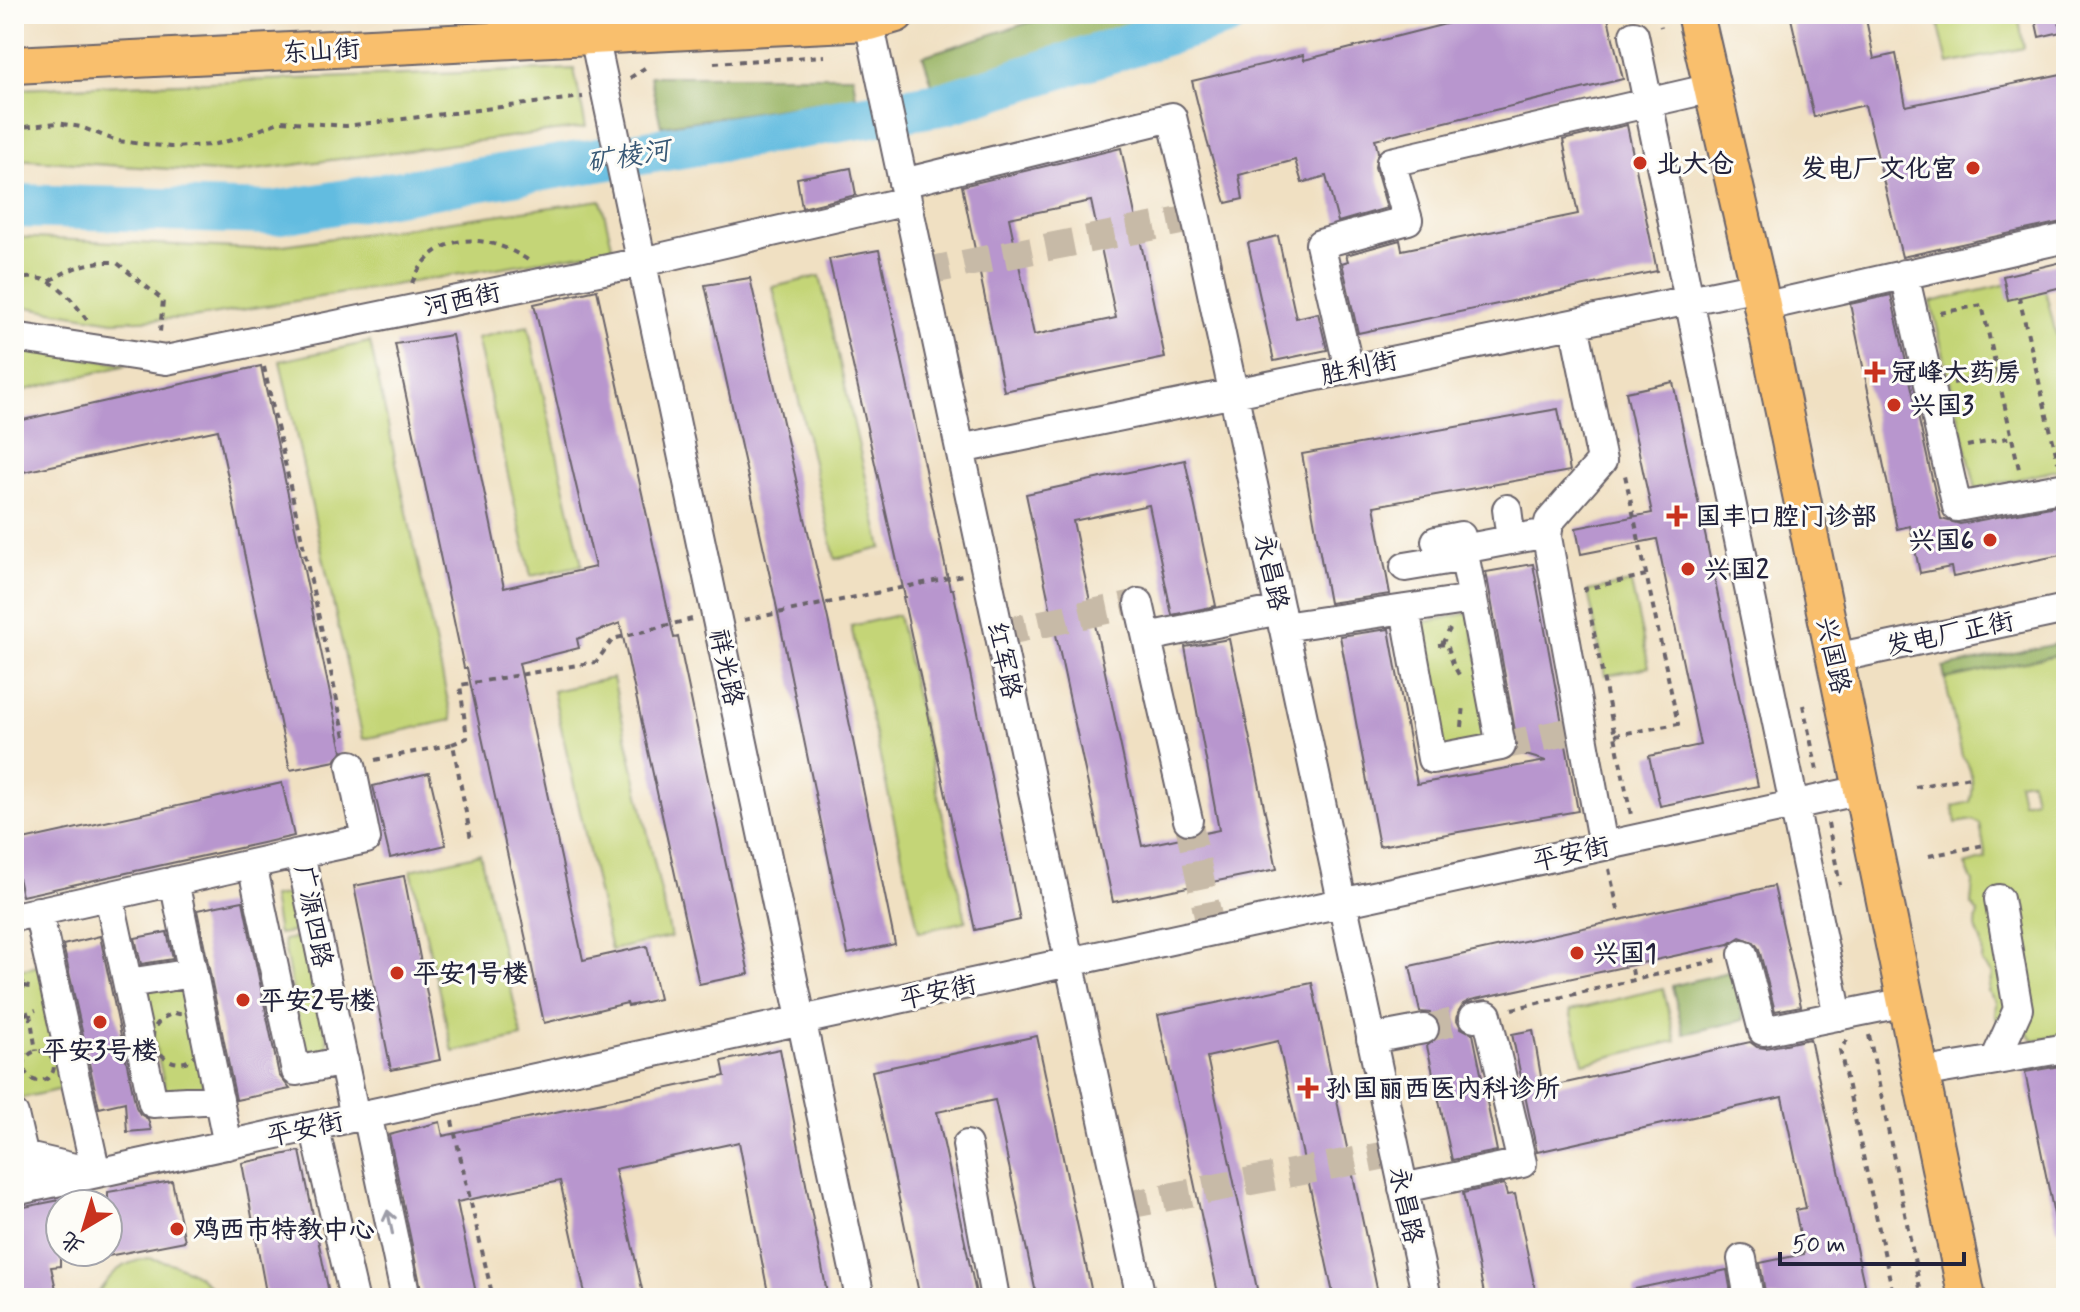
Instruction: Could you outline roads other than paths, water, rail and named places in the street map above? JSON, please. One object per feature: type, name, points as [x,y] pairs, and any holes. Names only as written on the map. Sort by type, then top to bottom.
[{"type":"main road","name":"兴国路","points":[[1695,14],[1760,297],[1967,1298]]},
{"type":"main road","name":"东山街","points":[[14,65],[601,25],[874,24]]},
{"type":"street","name":"红军路","points":[[874,24],[905,194],[1141,1298]]},
{"type":"street","name":"祥光路","points":[[601,25],[606,95],[860,1298]]},
{"type":"street","points":[[1634,35],[1794,805],[1851,1014]]},
{"type":"street","points":[[1349,369],[1320,244],[1408,220],[1391,162],[1712,88]]},
{"type":"street","name":"永昌路","points":[[905,194],[1172,117],[1427,1298]]},
{"type":"street","name":"河西街","points":[[14,337],[173,359],[642,262],[905,194]]},
{"type":"street","name":"胜利街","points":[[960,449],[1688,300],[1760,297],[1904,274],[2066,238]]},
{"type":"street","points":[[1904,274],[1957,507],[2065,487]]},
{"type":"street","points":[[1574,324],[1602,461],[1549,522],[1547,533],[1603,846]]},
{"type":"street","points":[[1507,509],[1511,540]]},
{"type":"street","points":[[1455,549],[1473,599],[1501,746],[1432,759],[1412,649],[1404,559],[1455,549],[1547,533]]},
{"type":"street","points":[[1147,637],[1282,618],[1409,608],[1473,599]]},
{"type":"street","points":[[1139,603],[1188,820]]},
{"type":"street","name":"发电厂正街","points":[[1835,658],[2066,609]]},
{"type":"street","name":"广源四路","points":[[351,765],[366,839],[300,853],[344,1061],[361,1116],[406,1298]]},
{"type":"street","name":"平安街","points":[[22,1189],[1862,790]]},
{"type":"street","points":[[18,1155],[96,1173],[26,914],[300,853]]},
{"type":"street","points":[[252,864],[296,1071],[344,1061]]},
{"type":"street","points":[[174,881],[228,1145]]},
{"type":"street","points":[[109,896],[153,1103],[219,1099]]},
{"type":"street","points":[[1995,1060],[2018,1009],[1999,899]]},
{"type":"street","points":[[1743,954],[1763,1031],[1906,1002]]},
{"type":"street","points":[[128,983],[193,973]]},
{"type":"street","points":[[1403,1188],[1522,1163],[1481,1016]]},
{"type":"street","points":[[1371,1039],[1424,1029]]},
{"type":"street","points":[[1920,1073],[2066,1048]]},
{"type":"street","points":[[14,1115],[22,1189]]},
{"type":"street","points":[[314,1126],[354,1298]]},
{"type":"street","points":[[967,1145],[995,1298]]},
{"type":"street","points":[[1742,1259],[1749,1298]]},
{"type":"waterway","name":"矿棱河","points":[[14,206],[274,213],[946,103],[1228,14]]},
{"type":"tunnel","points":[[922,272],[1196,218]]},
{"type":"tunnel","points":[[999,633],[1139,603]]},
{"type":"tunnel","points":[[1501,746],[1582,729]]},
{"type":"tunnel","points":[[1188,820],[1211,931]]},
{"type":"tunnel","points":[[1424,1029],[1474,1017]]},
{"type":"tunnel","points":[[1122,1206],[1396,1153]]},
{"type":"place","name":"北大仓","points":[[1640,163]]},
{"type":"place","name":"发电厂文化宫","points":[[1973,168]]},
{"type":"place","name":"冠峰大药房","points":[[1875,372]]},
{"type":"place","name":"兴国3","points":[[1894,405]]},
{"type":"place","name":"国丰口腔门诊部","points":[[1677,516]]},
{"type":"place","name":"兴国6","points":[[1990,540]]},
{"type":"place","name":"兴国2","points":[[1688,569]]},
{"type":"place","name":"兴国1","points":[[1577,953]]},
{"type":"place","name":"平安1号楼","points":[[397,973]]},
{"type":"place","name":"平安2号楼","points":[[243,1000]]},
{"type":"place","name":"平安3号楼","points":[[100,1022]]},
{"type":"place","name":"孙国丽西医内科诊所","points":[[1308,1088]]},
{"type":"place","name":"鸡西市特教中心","points":[[177,1229]]}]
